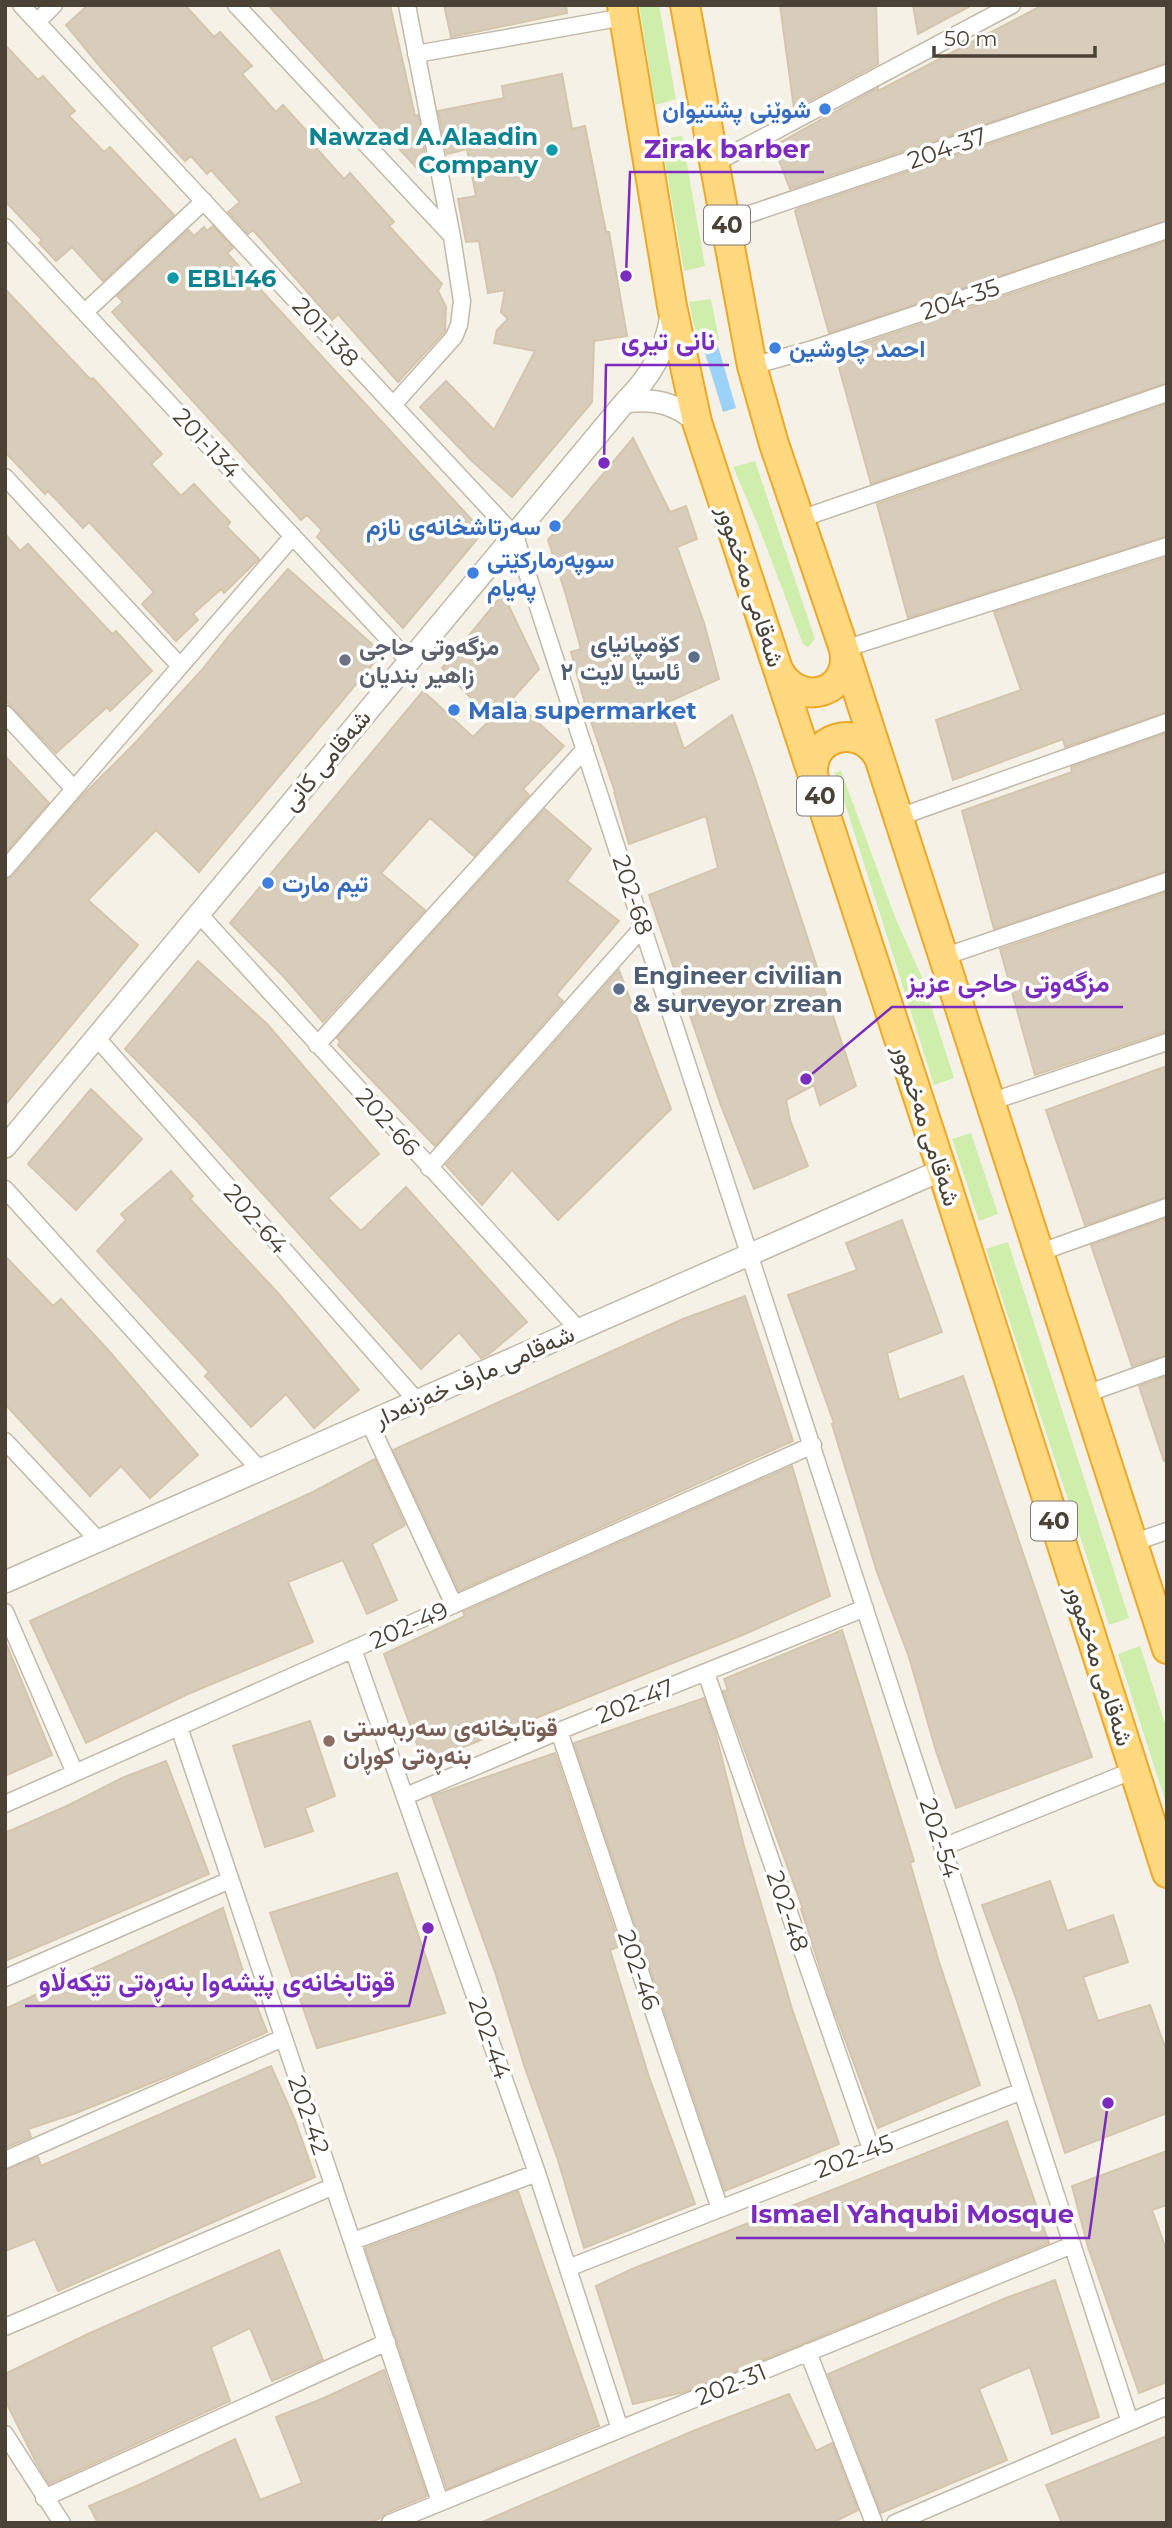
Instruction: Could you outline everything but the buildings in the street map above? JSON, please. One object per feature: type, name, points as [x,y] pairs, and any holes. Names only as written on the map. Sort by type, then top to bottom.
[{"type":"highway","name":"40","points":[[685,5],[752,366],[774,444],[899,817],[1167,1649]]},
{"type":"highway","name":"شەقامی مەخموور","points":[[623,11],[672,306],[697,422],[942,1170],[1167,1873]]},
{"type":"highway","points":[[779,671],[785,682],[794,689],[806,693],[823,691],[841,677],[846,661],[844,649]]},
{"type":"highway","points":[[814,779],[814,761],[819,751],[838,738],[849,736],[864,741],[873,748],[881,762]]},
{"type":"street","name":"201-138","points":[[21,5],[515,536]]},
{"type":"street","points":[[37,22],[54,5]]},
{"type":"street","points":[[236,5],[452,237]]},
{"type":"street","points":[[393,405],[447,346],[459,325],[462,301],[407,5]]},
{"type":"street","points":[[715,163],[1013,5]]},
{"type":"street","points":[[416,54],[623,11]]},
{"type":"street","name":"204-37","points":[[726,222],[1167,73]]},
{"type":"street","points":[[85,312],[204,201]]},
{"type":"street","name":"201-134","points":[[5,226],[408,660]]},
{"type":"street","name":"204-35","points":[[752,366],[813,349],[1167,230]]},
{"type":"street","name":"شەقامی کانی","points":[[5,1147],[408,660],[625,402],[644,383],[659,359],[668,334],[672,306]]},
{"type":"street","points":[[800,519],[1167,393]]},
{"type":"street","points":[[625,402],[657,401],[671,404],[697,422]]},
{"type":"street","points":[[5,477],[180,666]]},
{"type":"street","points":[[5,869],[293,536]]},
{"type":"street","name":"202-68","points":[[515,536],[750,1254]]},
{"type":"street","points":[[844,649],[1167,546]]},
{"type":"street","points":[[5,714],[74,789]]},
{"type":"street","points":[[899,817],[1167,722]]},
{"type":"street","points":[[317,1045],[584,749]]},
{"type":"street","points":[[943,957],[1167,881]]},
{"type":"street","name":"202-66","points":[[198,913],[579,1330]]},
{"type":"street","points":[[429,1168],[643,927]]},
{"type":"street","name":"202-64","points":[[96,1037],[417,1401]]},
{"type":"street","points":[[990,1102],[1167,1042]]},
{"type":"street","name":"شەقامی مارف خەزنەدار","points":[[5,1582],[942,1170]]},
{"type":"street","points":[[5,1189],[260,1470]]},
{"type":"street","points":[[1038,1253],[1167,1207]]},
{"type":"street","name":"202-54","points":[[750,1254],[1130,2422]]},
{"type":"street","points":[[1083,1395],[1167,1365]]},
{"type":"street","points":[[369,1422],[454,1605]]},
{"type":"street","points":[[5,1441],[99,1541]]},
{"type":"street","name":"202-49","points":[[5,1804],[813,1445]]},
{"type":"street","points":[[1132,1543],[1167,1531]]},
{"type":"street","name":"202-47","points":[[406,1796],[558,1731],[865,1608]]},
{"type":"street","points":[[5,1612],[75,1773]]},
{"type":"street","name":"202-44","points":[[353,1649],[537,2174],[620,2429]]},
{"type":"street","name":"202-48","points":[[706,1673],[871,2149]]},
{"type":"street","name":"202-42","points":[[179,1727],[440,2502]]},
{"type":"street","name":"202-46","points":[[558,1731],[720,2208]]},
{"type":"street","points":[[943,1847],[1134,1770]]},
{"type":"street","points":[[5,1978],[230,1880]]},
{"type":"street","points":[[5,2160],[283,2038]]},
{"type":"street","name":"202-45","points":[[568,2268],[1022,2091]]},
{"type":"street","points":[[353,2241],[537,2174]]},
{"type":"street","points":[[5,2327],[334,2186]]},
{"type":"street","name":"202-31","points":[[390,2523],[1072,2245]]},
{"type":"street","points":[[44,2498],[387,2342]]},
{"type":"street","points":[[808,2352],[874,2523]]},
{"type":"street","points":[[895,2523],[1167,2406]]},
{"type":"street","points":[[5,2434],[62,2523]]},
{"type":"green space","points":[[639,5],[659,5],[676,99],[655,105]]},
{"type":"green space","points":[[682,136],[705,266],[684,271],[661,139]]},
{"type":"green space","points":[[711,299],[719,340],[699,346],[689,302]]},
{"type":"green space","points":[[755,461],[815,639],[808,647],[803,644],[733,467]]},
{"type":"green space","points":[[841,771],[895,917],[921,975],[954,1078],[934,1085],[835,772]]},
{"type":"green space","points":[[971,1133],[998,1214],[979,1221],[952,1139]]},
{"type":"green space","points":[[1008,1242],[1129,1618],[1109,1625],[986,1249]]},
{"type":"green space","points":[[1140,1646],[1167,1730],[1167,1806],[1118,1654]]},
{"type":"water","points":[[718,346],[736,408],[723,412],[704,350]]},
{"type":"place","name":"شوێنی پشتیوان","points":[[825,109]]},
{"type":"place","name":"Nawzad A.Alaadin Company","points":[[552,150]]},
{"type":"place","name":"Zirak barber","points":[[626,276]]},
{"type":"place","name":"EBL146","points":[[173,278]]},
{"type":"place","name":"احمد چاوشين","points":[[775,348]]},
{"type":"place","name":"نانی تیری","points":[[604,463]]},
{"type":"place","name":"سەرتاشخانەی نازم","points":[[555,526]]},
{"type":"place","name":"سوپەرماركێتی پەیام","points":[[473,573]]},
{"type":"place","name":"کۆمپانیای ئاسیا لایت ٢","points":[[694,657]]},
{"type":"place","name":"مزگەوتی حاجی زاهیر بندیان","points":[[345,660]]},
{"type":"place","name":"Mala supermarket","points":[[454,710]]},
{"type":"place","name":"تيم مارت","points":[[268,883]]},
{"type":"place","name":"Engineer civilian & surveyor zrean","points":[[619,989]]},
{"type":"place","name":"مزگەوتی حاجی عزیز","points":[[806,1079]]},
{"type":"place","name":"قوتابخانەی سەربەستی بنەڕەتی کوڕان","points":[[329,1741]]},
{"type":"place","name":"قوتابخانەی پێشەوا بنەڕەتی تێکەڵاو","points":[[428,1928]]},
{"type":"place","name":"Ismael Yahqubi Mosque","points":[[1108,2103]]}]
